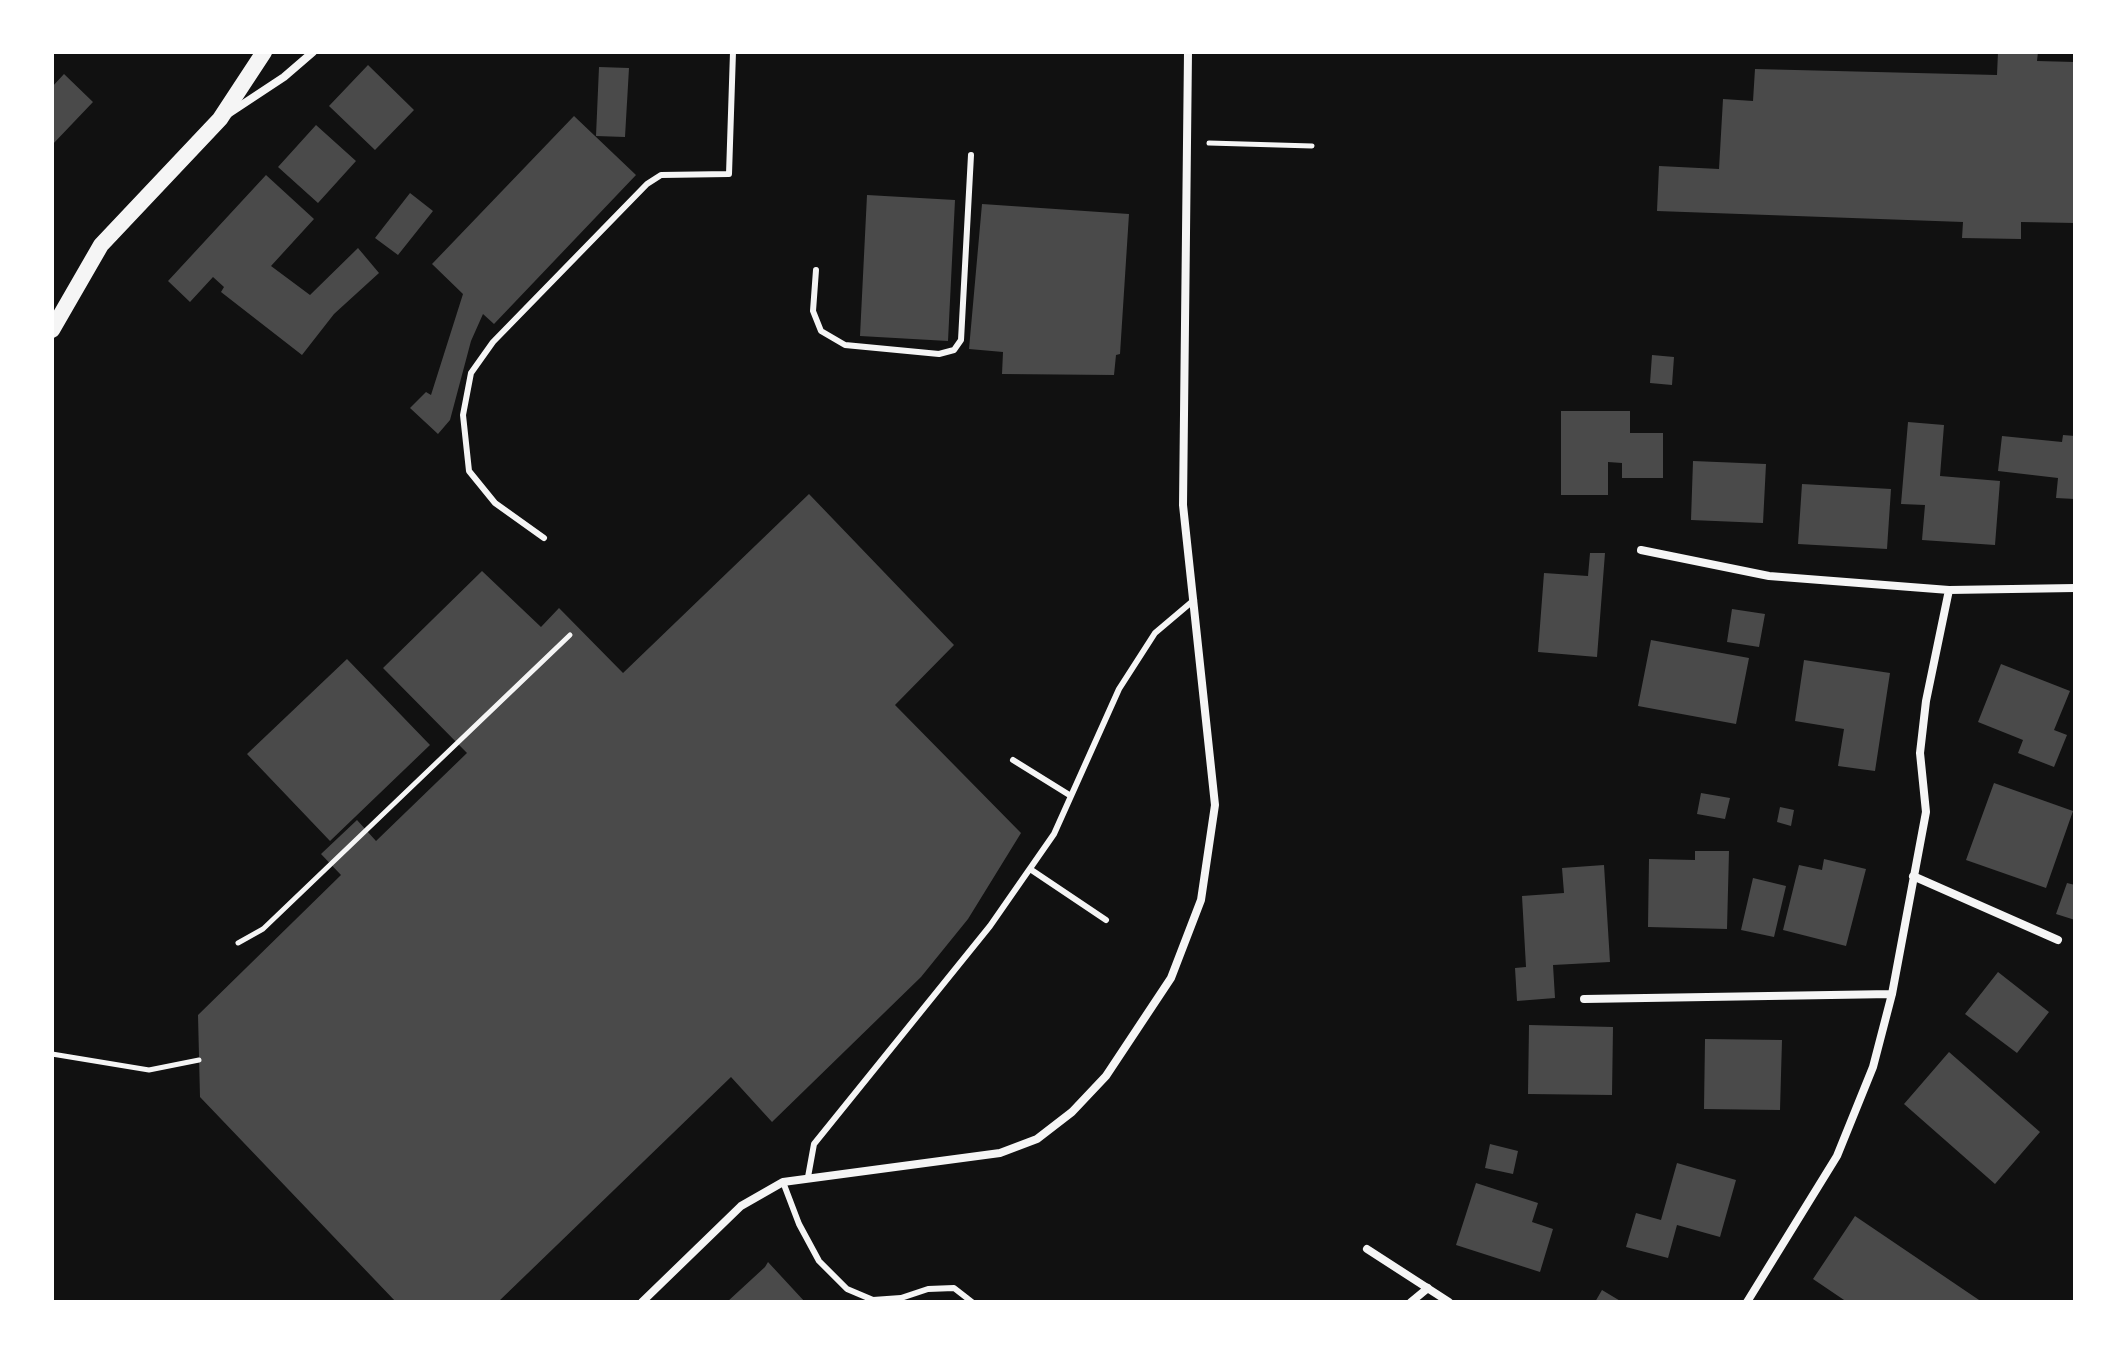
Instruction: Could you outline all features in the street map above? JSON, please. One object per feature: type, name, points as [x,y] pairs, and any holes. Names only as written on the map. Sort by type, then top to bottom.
[{"type":"main road","points":[[52,330],[101,245],[220,119],[264,52]]},
{"type":"street","points":[[220,119],[284,77],[313,52]]},
{"type":"street","points":[[642,1302],[741,1206],[783,1182],[1000,1153],[1037,1139],[1072,1112],[1106,1076],[1171,978],[1201,900],[1215,805],[1183,505],[1188,52]]},
{"type":"street","points":[[1641,550],[1769,576],[1949,590],[2075,588]]},
{"type":"street","points":[[1747,1302],[1837,1156],[1873,1067],[1892,994],[1926,812],[1920,753],[1926,701],[1949,590]]},
{"type":"street","points":[[1913,876],[2058,940]]},
{"type":"street","points":[[1584,999],[1892,994]]},
{"type":"street","points":[[1367,1249],[1449,1302]]},
{"type":"street","points":[[1411,1302],[1428,1288]]},
{"type":"lane","points":[[544,538],[495,503],[469,471],[463,415],[471,373],[493,342],[635,195],[661,175],[729,174],[734,53]]},
{"type":"lane","points":[[816,270],[813,311],[821,331],[845,345],[939,354],[954,350],[961,340],[971,155]]},
{"type":"lane","points":[[808,1177],[814,1144],[990,926],[1054,834],[1119,689],[1155,633],[1194,600]]},
{"type":"lane","points":[[1013,760],[1071,796]]},
{"type":"lane","points":[[1030,869],[1106,920]]},
{"type":"lane","points":[[783,1182],[799,1224],[819,1261],[847,1289],[873,1300],[901,1298],[928,1289],[954,1288],[972,1302]]},
{"type":"path","points":[[1186,142],[1312,146]]},
{"type":"path","points":[[238,943],[263,929],[570,635]]},
{"type":"path","points":[[52,1054],[149,1070],[199,1060]]},
{"type":"building","points":[[1998,52],[2038,52],[2037,61],[2075,62],[2075,223],[2021,222],[2021,239],[1962,238],[1963,222],[1657,211],[1659,166],[1719,169],[1723,99],[1753,101],[1755,69],[1997,75]]},
{"type":"building","points":[[368,65],[414,110],[375,150],[329,106]]},
{"type":"building","points":[[599,67],[629,68],[625,137],[596,136]]},
{"type":"building","points":[[64,74],[93,102],[52,145],[52,87]]},
{"type":"building","points":[[574,116],[636,175],[494,324],[483,314],[471,341],[450,420],[438,434],[410,408],[426,392],[431,395],[463,294],[432,264]]},
{"type":"building","points":[[316,125],[356,161],[318,203],[278,167]]},
{"type":"building","points":[[266,175],[314,219],[271,266],[310,295],[358,248],[379,273],[334,314],[302,355],[221,292],[224,287],[213,277],[190,302],[168,281]]},
{"type":"building","points":[[410,193],[433,211],[398,255],[375,238]]},
{"type":"building","points":[[867,195],[955,200],[948,341],[860,336]]},
{"type":"building","points":[[982,204],[1129,214],[1120,354],[1116,355],[1114,375],[1002,374],[1003,352],[969,349]]},
{"type":"building","points":[[1652,355],[1674,357],[1672,385],[1650,383]]},
{"type":"building","points":[[1561,411],[1630,411],[1630,433],[1663,433],[1663,478],[1622,478],[1622,463],[1608,462],[1608,495],[1561,495]]},
{"type":"building","points":[[1908,422],[1944,425],[1940,476],[2000,481],[1995,545],[1922,540],[1925,505],[1901,504]]},
{"type":"building","points":[[2063,435],[2075,436],[2075,499],[2056,498],[2058,478],[1998,471],[2002,436],[2062,442]]},
{"type":"building","points":[[1693,461],[1766,464],[1763,523],[1691,520]]},
{"type":"building","points":[[1802,484],[1891,489],[1887,549],[1798,544]]},
{"type":"building","points":[[809,494],[954,645],[895,705],[1021,833],[968,919],[921,977],[772,1122],[731,1077],[498,1302],[396,1302],[200,1097],[198,1015],[341,875],[321,854],[357,820],[376,841],[467,753],[383,668],[482,571],[541,627],[559,608],[623,673]]},
{"type":"building","points":[[1590,553],[1605,553],[1597,657],[1538,652],[1544,573],[1588,576]]},
{"type":"building","points":[[1732,609],[1765,614],[1759,647],[1727,642]]},
{"type":"building","points":[[1651,640],[1749,658],[1736,724],[1638,706]]},
{"type":"building","points":[[347,659],[430,745],[330,841],[247,754]]},
{"type":"building","points":[[1804,660],[1890,673],[1875,771],[1838,766],[1844,729],[1795,721]]},
{"type":"building","points":[[2001,664],[2070,691],[2054,730],[2067,735],[2054,767],[2018,753],[2023,740],[1978,722]]},
{"type":"building","points":[[1994,783],[2073,811],[2046,888],[1966,860]]},
{"type":"building","points":[[1701,793],[1730,798],[1725,819],[1697,814]]},
{"type":"building","points":[[1780,807],[1794,810],[1791,826],[1777,822]]},
{"type":"building","points":[[1695,851],[1729,851],[1727,929],[1648,927],[1649,859],[1695,860]]},
{"type":"building","points":[[1824,859],[1866,869],[1846,946],[1783,930],[1799,865],[1822,870]]},
{"type":"building","points":[[1604,865],[1610,962],[1553,965],[1555,998],[1517,1001],[1515,968],[1526,967],[1522,896],[1564,893],[1562,868]]},
{"type":"building","points":[[1753,878],[1786,886],[1774,937],[1741,930]]},
{"type":"building","points":[[2067,883],[2075,885],[2075,920],[2056,914]]},
{"type":"building","points":[[1998,972],[2049,1012],[2017,1053],[1965,1014]]},
{"type":"building","points":[[1529,1025],[1613,1027],[1612,1095],[1528,1094]]},
{"type":"building","points":[[1705,1039],[1782,1040],[1780,1110],[1704,1109]]},
{"type":"building","points":[[1949,1052],[2040,1132],[1995,1184],[1904,1104]]},
{"type":"building","points":[[1490,1144],[1518,1151],[1513,1174],[1485,1168]]},
{"type":"building","points":[[1677,1163],[1736,1180],[1720,1237],[1677,1225],[1668,1258],[1626,1247],[1636,1213],[1661,1220]]},
{"type":"building","points":[[1476,1183],[1538,1203],[1532,1222],[1553,1229],[1540,1272],[1456,1245]]},
{"type":"building","points":[[1855,1216],[1982,1302],[1847,1302],[1813,1279]]},
{"type":"building","points":[[768,1262],[805,1302],[727,1302],[765,1267]]},
{"type":"building","points":[[1602,1290],[1622,1302],[1595,1302]]}]
